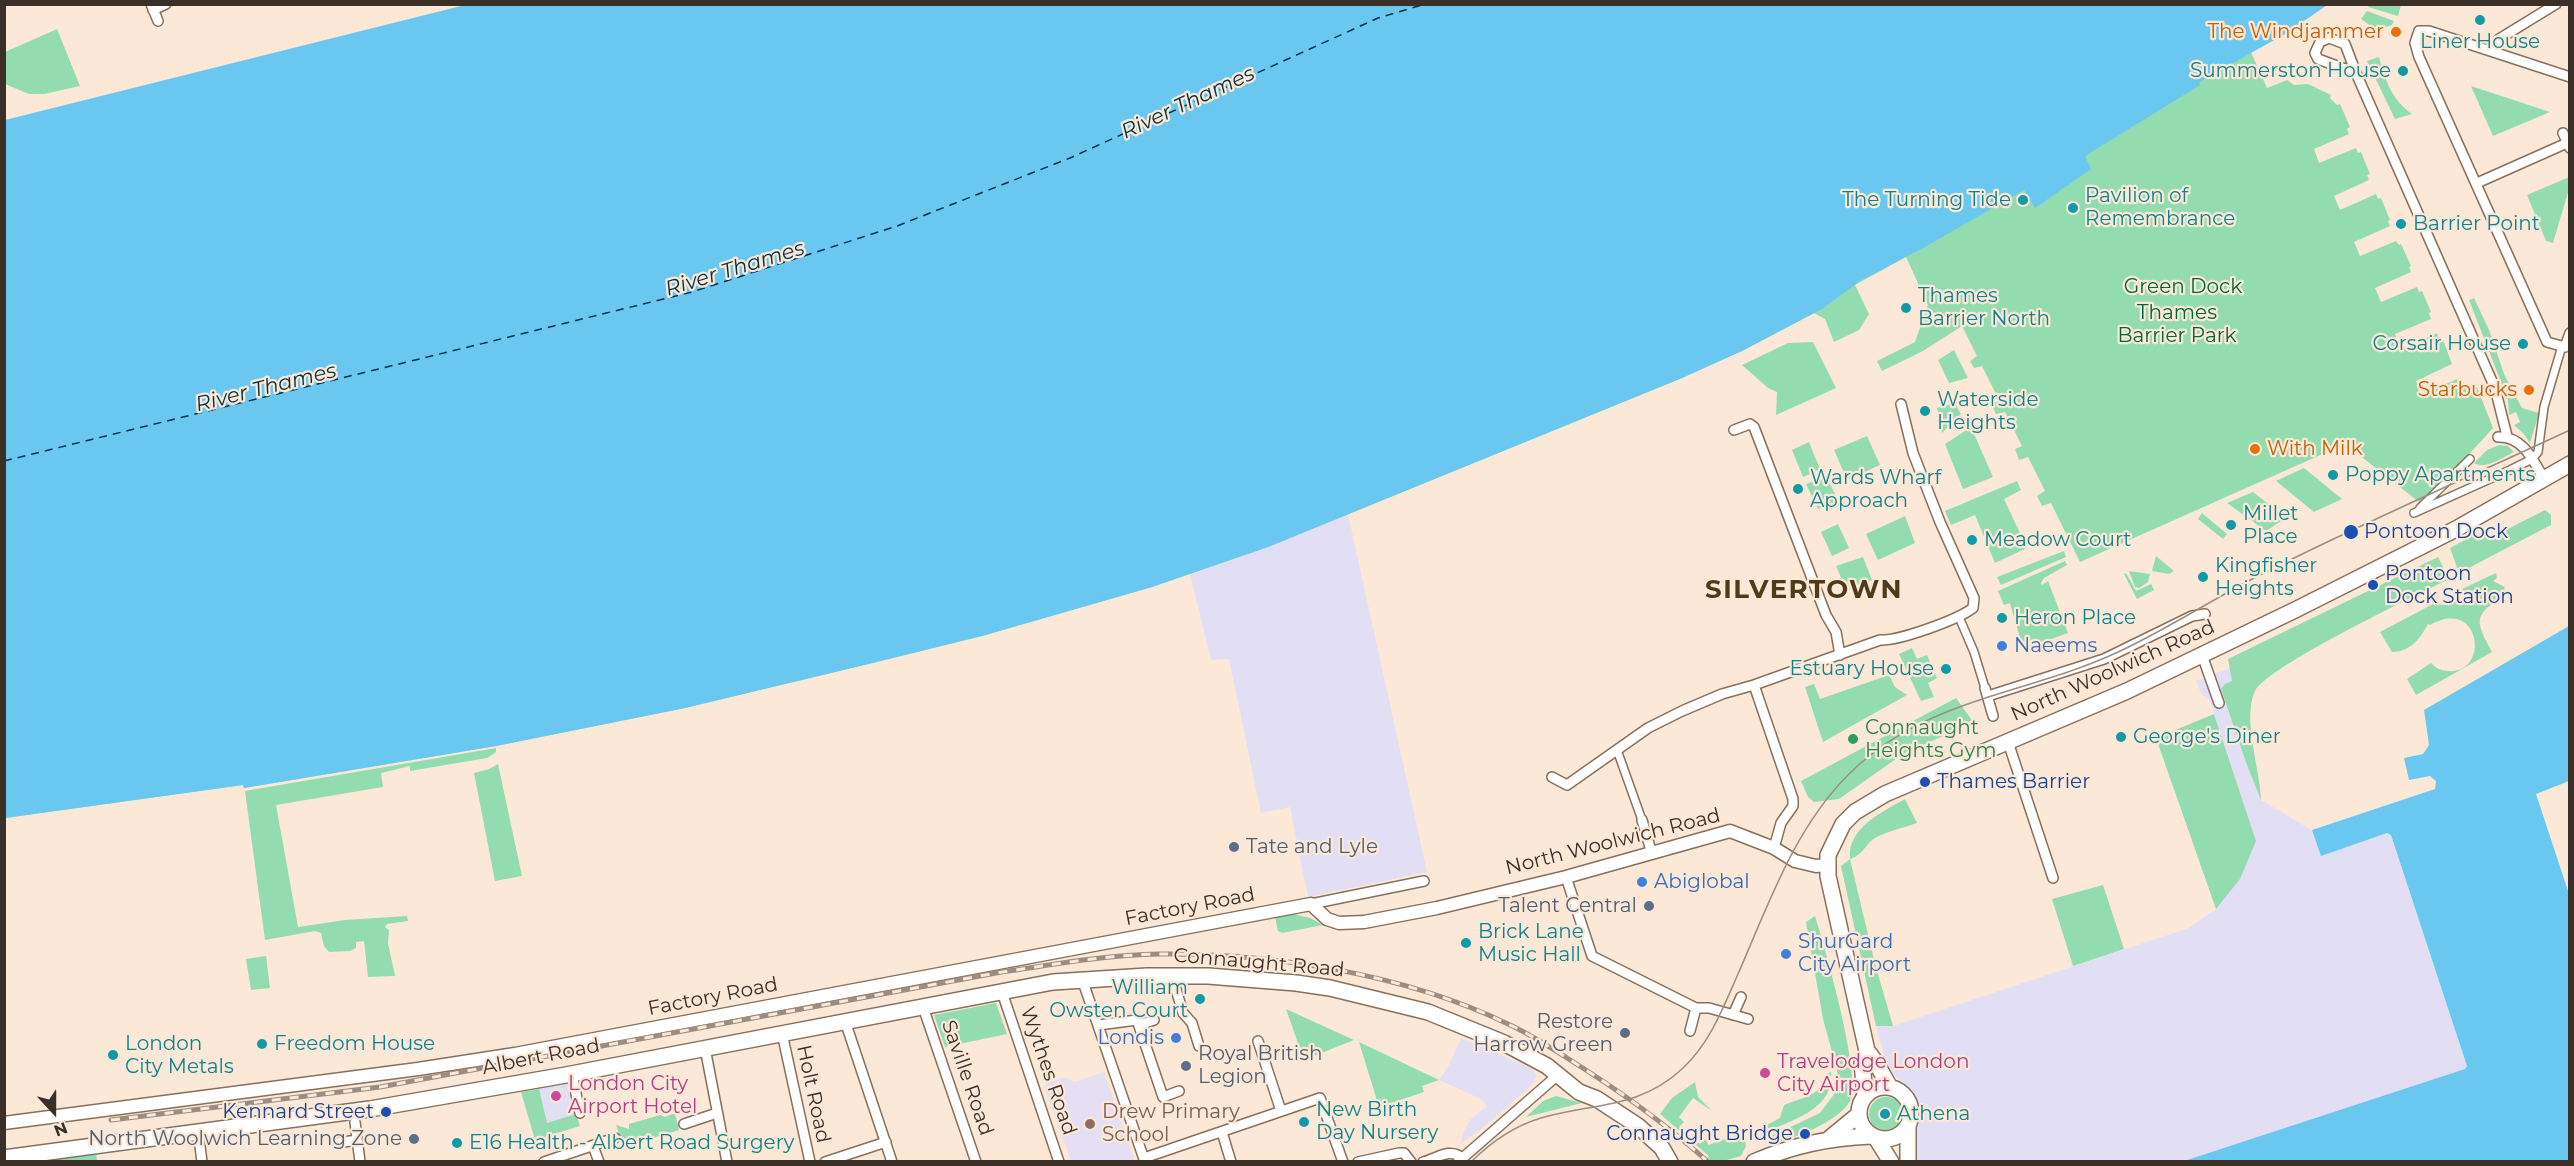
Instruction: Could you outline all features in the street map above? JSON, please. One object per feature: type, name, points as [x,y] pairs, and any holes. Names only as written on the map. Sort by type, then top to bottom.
[{"type":"main road","name":"North Woolwich Road","points":[[1827,865],[1828,855],[1836,834],[1855,812],[1904,784],[2116,696],[2202,655],[2436,539],[2570,464]]},
{"type":"main road","points":[[1827,865],[1842,948],[1867,1051],[1875,1060],[1890,1087]]},
{"type":"main road","name":"Connaught Road","points":[[1082,979],[1172,976],[1296,983],[1379,999],[1460,1023],[1504,1043],[1560,1074],[1579,1092],[1597,1099],[1652,1137],[1670,1161]]},
{"type":"main road","name":"Albert Road","points":[[4,1158],[41,1157],[198,1130],[353,1112],[572,1074],[845,1021],[1082,979]]},
{"type":"main road","points":[[1754,1161],[1830,1138],[1858,1115],[1865,1095],[1862,1063],[1867,1051]]},
{"type":"main road","points":[[1865,1095],[1881,1087],[1890,1087],[1907,1098],[1911,1108],[1908,1127],[1908,1161]]},
{"type":"main road","points":[[1858,1115],[1862,1128],[1873,1137],[1891,1161]]},
{"type":"main road","points":[[1830,1138],[1841,1140],[1873,1137],[1890,1139],[1908,1127]]},
{"type":"street","points":[[158,21],[152,7],[166,4]]},
{"type":"street","points":[[2493,51],[2499,39],[2556,4]]},
{"type":"street","points":[[2564,347],[2547,342],[2419,57],[2415,43],[2419,31],[2429,31],[2570,77]]},
{"type":"street","points":[[2356,73],[2318,59],[2315,53],[2320,42],[2329,38],[2345,44],[2495,388],[2503,436],[2520,442],[2544,479]]},
{"type":"street","points":[[2477,183],[2568,145],[2563,133]]},
{"type":"street","points":[[2469,459],[2449,482],[2415,513],[2489,481],[2532,459],[2540,450],[2544,407],[2570,333]]},
{"type":"street","points":[[1552,777],[1567,785],[1648,728],[1722,694],[1840,656],[1880,640],[1888,641],[1959,617],[1973,608],[1974,598],[1912,453],[1901,404]]},
{"type":"street","points":[[1734,430],[1750,424],[1754,427],[1826,615],[1836,632],[1840,656]]},
{"type":"street","points":[[1986,692],[2103,659],[2192,616],[2205,614]]},
{"type":"street","points":[[1959,617],[1974,652],[1993,716]]},
{"type":"street","points":[[2202,655],[2219,703]]},
{"type":"street","points":[[1754,685],[1793,799],[1792,806],[1781,823],[1774,848]]},
{"type":"street","points":[[2008,742],[2054,878]]},
{"type":"street","points":[[1617,750],[1652,854]]},
{"type":"street","name":"North Woolwich Road","points":[[1311,904],[1328,918],[1351,924],[1437,908],[1566,877],[1730,831],[1774,848],[1796,861],[1816,866],[1827,865]]},
{"type":"street","points":[[1566,877],[1592,956],[1696,1008],[1709,1008],[1748,1020]]},
{"type":"street","name":"Factory Road","points":[[4,1123],[418,1069],[515,1054],[1424,881]]},
{"type":"street","points":[[1172,976],[1183,1013],[1192,1023],[1199,1046]]},
{"type":"street","points":[[1082,979],[1144,1160],[1320,1098],[1343,1161]]},
{"type":"street","name":"Wythes Road","points":[[1002,992],[1059,1161]]},
{"type":"street","points":[[1733,1015],[1742,997]]},
{"type":"street","name":"Saville Road","points":[[923,1007],[976,1161]]},
{"type":"street","points":[[1690,1031],[1696,1008]]},
{"type":"street","points":[[1098,1025],[1137,1020],[1163,1096],[1179,1091]]},
{"type":"street","points":[[1139,1025],[1154,1020]]},
{"type":"street","points":[[845,1021],[892,1161]]},
{"type":"street","name":"Holt Road","points":[[782,1033],[810,1161]]},
{"type":"street","points":[[1258,1041],[1281,1111]]},
{"type":"street","points":[[705,1048],[727,1161]]},
{"type":"street","points":[[572,1074],[580,1113]]},
{"type":"street","points":[[1428,1161],[1452,1153],[1457,1153],[1460,1160],[1560,1074]]},
{"type":"street","points":[[684,1124],[717,1113]]},
{"type":"street","points":[[355,1122],[360,1161]]},
{"type":"street","points":[[198,1130],[202,1161]]},
{"type":"street","points":[[1222,1131],[1231,1161]]},
{"type":"street","points":[[544,1161],[615,1138]]},
{"type":"street","points":[[337,1143],[357,1140]]},
{"type":"street","points":[[825,1161],[886,1142]]},
{"type":"street","points":[[593,1146],[598,1161]]},
{"type":"street","points":[[1359,1161],[1404,1153],[1411,1161]]},
{"type":"shaded area","points":[[1348,514],[1427,872],[1308,897],[1290,807],[1261,813],[1229,659],[1211,660],[1190,574],[1268,547]]},
{"type":"shaded area","points":[[2230,668],[2247,765],[2261,800],[2312,830],[2321,855],[2387,833],[2391,835],[2467,1065],[2465,1069],[2184,1161],[1916,1161],[1915,1135],[1918,1113],[1910,1091],[1888,1069],[1876,1026],[1893,1026],[2189,928],[2216,909],[2240,879],[2256,841],[2210,701],[2201,693],[2196,681]]},
{"type":"shaded area","points":[[1461,1038],[1534,1070],[1536,1076],[1528,1089],[1479,1131],[1461,1143],[1470,1120],[1487,1106],[1481,1099],[1439,1080],[1449,1065]]},
{"type":"shaded area","name":"Drew Primary School","points":[[1104,1072],[1135,1161],[1071,1161],[1044,1087],[1064,1077],[1075,1082]]},
{"type":"shaded area","name":"London City Airport Hotel","points":[[565,1082],[568,1084],[576,1114],[547,1124],[538,1087]]},
{"type":"green space","points":[[2327,5],[2285,34],[2251,52],[2267,88],[2287,80],[2294,85],[2308,84],[2331,95],[2330,98],[2337,105],[2340,104],[2350,127],[2347,129],[2349,134],[2314,149],[2319,163],[2356,148],[2358,153],[2361,152],[2370,174],[2367,175],[2369,180],[2334,196],[2340,210],[2376,194],[2378,199],[2381,198],[2390,220],[2388,221],[2390,226],[2354,242],[2360,256],[2396,241],[2399,245],[2401,244],[2411,266],[2409,267],[2411,272],[2375,288],[2381,302],[2417,287],[2419,292],[2422,291],[2431,312],[2429,313],[2431,319],[2395,334],[2401,349],[2437,333],[2439,338],[2442,337],[2452,364],[2416,381],[2422,395],[2457,379],[2460,384],[2464,383],[2467,391],[2477,387],[2493,428],[2423,505],[2345,444],[2080,562],[2051,503],[2042,506],[2037,496],[2045,491],[2028,457],[2019,460],[2015,449],[2022,446],[2005,412],[1996,414],[1992,405],[1999,400],[1982,366],[1974,368],[1970,361],[1977,356],[1962,326],[1923,351],[1882,371],[1877,361],[1915,342],[1928,305],[1906,257],[1855,285],[1869,314],[1859,330],[1834,342],[1825,319],[1814,313],[1742,351],[1682,378],[1268,547],[1152,587],[982,636],[685,708],[496,746],[244,788],[243,785],[5,818],[4,783]]},
{"type":"green space","points":[[2369,5],[2401,5],[2398,16],[2368,7]]},
{"type":"green space","points":[[2367,11],[2394,21],[2392,25],[2376,30],[2361,19]]},
{"type":"green space","points":[[57,29],[80,86],[44,94],[29,94],[5,84],[5,52]]},
{"type":"green space","points":[[2379,57],[2394,96],[2412,114],[2395,119],[2367,61]]},
{"type":"green space","points":[[2471,86],[2550,112],[2493,136]]},
{"type":"green space","points":[[2569,177],[2569,189],[2553,243],[2546,241],[2527,195]]},
{"type":"green space","points":[[2474,298],[2490,332],[2504,374],[2522,408],[2539,413],[2530,443],[2514,425],[2520,422],[2516,412],[2509,415],[2508,400],[2469,300]]},
{"type":"green space","points":[[1813,342],[1836,388],[1776,415],[1777,392],[1768,388],[1742,365],[1788,343]]},
{"type":"green space","points":[[1954,350],[1968,378],[1949,383],[1938,360]]},
{"type":"green space","points":[[1955,403],[1961,414],[1942,433],[1937,408]]},
{"type":"green space","points":[[1971,427],[1993,477],[1963,489],[1945,444]]},
{"type":"green space","points":[[1867,436],[1880,465],[1847,480],[1834,450]]},
{"type":"green space","points":[[1809,442],[1820,469],[1803,477],[1792,450]]},
{"type":"green space","points":[[2499,445],[2508,446],[2514,452],[2489,464],[2474,463],[2487,450]]},
{"type":"green space","points":[[2304,468],[2342,499],[2314,512],[2276,481]]},
{"type":"green space","points":[[1826,476],[1838,500],[1818,509],[1806,484]]},
{"type":"green space","points":[[2017,481],[2021,490],[2004,499],[2027,548],[1995,563],[1975,515],[1951,525],[1945,511]]},
{"type":"green space","points":[[2253,492],[2286,518],[2266,531],[2227,503]]},
{"type":"green space","points":[[2545,510],[2551,515],[2551,525],[2459,573],[2450,548],[2474,535],[2494,536]]},
{"type":"green space","points":[[2202,513],[2227,534],[2223,539],[2198,519]]},
{"type":"green space","points":[[1905,516],[1915,543],[1878,560],[1866,534]]},
{"type":"green space","points":[[1838,524],[1849,548],[1832,556],[1821,532]]},
{"type":"green space","points":[[2064,551],[2066,557],[2001,585],[1997,577]]},
{"type":"green space","points":[[2156,556],[2174,571],[2169,574],[2152,571]]},
{"type":"green space","points":[[1863,557],[1872,580],[1847,591],[1836,566]]},
{"type":"green space","points":[[2438,557],[2449,579],[2313,649],[2286,665],[2255,691],[2250,715],[2261,800],[2221,689],[2232,681],[2228,659]]},
{"type":"green space","points":[[2065,561],[2067,565],[2044,578],[2041,583],[2042,585],[2048,581],[2068,633],[2023,649],[2010,603],[2004,605],[1998,591]]},
{"type":"green space","points":[[2129,571],[2150,574],[2148,582],[2139,588],[2135,587]]},
{"type":"green space","points":[[2126,573],[2136,591],[2151,584],[2154,590],[2137,599],[2124,574]]},
{"type":"green space","points":[[2496,573],[2497,578],[2493,581],[2505,587],[2506,591],[2500,596],[2503,598],[2486,609],[2480,620],[2480,627],[2492,652],[2416,695],[2407,679],[2431,663],[2439,669],[2448,671],[2461,669],[2470,661],[2474,651],[2474,639],[2470,628],[2461,621],[2447,619],[2428,624],[2414,644],[2404,650],[2392,652],[2380,632],[2433,604],[2447,605],[2449,597],[2466,600],[2467,594],[2462,589]]},
{"type":"green space","points":[[1912,648],[1917,659],[1927,655],[1937,678],[1928,683],[1934,697],[1921,701],[1899,654]]},
{"type":"green space","points":[[1889,675],[1895,687],[1907,695],[1823,742],[1805,687],[1814,684],[1820,699]]},
{"type":"green space","points":[[1956,698],[1974,723],[1969,722],[1959,729],[1903,754],[1839,799],[1814,802],[1808,797],[1801,781]]},
{"type":"green space","points":[[2214,714],[2256,841],[2240,879],[2216,909],[2156,738]]},
{"type":"green space","points":[[496,748],[496,752],[487,758],[410,771],[410,766],[381,773],[383,787],[276,805],[298,927],[345,920],[407,916],[408,921],[387,924],[385,927],[389,930],[388,943],[395,976],[368,977],[364,941],[356,942],[356,948],[350,951],[329,952],[324,946],[321,933],[315,931],[265,940],[245,791]]},
{"type":"green space","points":[[498,764],[522,876],[495,881],[474,773]]},
{"type":"green space","points":[[1905,799],[1917,823],[1875,838],[1859,855],[1850,859],[1854,838],[1860,830],[1868,822]]},
{"type":"green space","points":[[1850,859],[1875,964],[1893,1026],[1876,1026],[1841,866]]},
{"type":"green space","points":[[2103,885],[2124,949],[2073,966],[2052,899]]},
{"type":"green space","points":[[1293,914],[1310,918],[1323,925],[1282,933],[1278,931],[1275,917]]},
{"type":"green space","points":[[1815,916],[1841,1011],[1853,1088],[1850,1101],[1844,1109],[1826,1123],[1803,1134],[1771,1144],[1769,1137],[1820,1113],[1838,1089],[1837,1070],[1823,1019],[1806,922]]},
{"type":"green space","points":[[266,956],[270,988],[251,990],[246,959]]},
{"type":"green space","points":[[996,1003],[1007,1034],[945,1047],[934,1015]]},
{"type":"green space","points":[[1286,1009],[1354,1040],[1304,1060]]},
{"type":"green space","points":[[1359,1042],[1439,1080],[1422,1086],[1424,1092],[1379,1107]]},
{"type":"green space","points":[[1831,1072],[1827,1094],[1821,1103],[1803,1115],[1772,1130],[1765,1126],[1780,1118],[1784,1105],[1811,1095],[1821,1087],[1826,1074]]},
{"type":"green space","points":[[1695,1082],[1698,1097],[1712,1111],[1693,1098],[1679,1117],[1684,1122],[1679,1127],[1700,1144],[1706,1139],[1708,1145],[1744,1133],[1746,1146],[1741,1156],[1723,1161],[1705,1161],[1709,1156],[1660,1114],[1672,1098]]},
{"type":"green space","points":[[539,1089],[547,1123],[576,1114],[580,1126],[535,1140],[521,1092]]},
{"type":"green space","points":[[1556,1096],[1582,1103],[1526,1117],[1543,1101]]},
{"type":"green space","points":[[1886,1097],[1898,1102],[1903,1114],[1898,1126],[1886,1131],[1874,1126],[1869,1114],[1874,1102]]},
{"type":"green space","points":[[675,1113],[679,1130],[633,1144],[630,1142],[623,1144],[616,1125],[629,1129],[629,1124]]},
{"type":"green space","points":[[96,1153],[97,1161],[51,1162],[54,1158]]},
{"type":"water","name":"River Thames","points":[[465,5],[2327,5],[2285,34],[2199,82],[2200,85],[2085,156],[2091,169],[2035,208],[2024,190],[1860,281],[1822,309],[1742,351],[1682,378],[1268,547],[1152,587],[982,636],[685,708],[496,746],[244,788],[243,785],[5,818],[5,120]]},
{"type":"water","points":[[2569,626],[2569,781],[2536,794],[2569,894],[2569,1161],[2184,1161],[2465,1069],[2467,1066],[2391,835],[2387,833],[2321,856],[2312,830],[2435,789],[2436,781],[2430,776],[2409,780],[2404,758],[2423,754],[2429,745],[2424,710]]},
{"type":"ferry route","points":[[4,461],[692,292],[897,226],[1070,158],[1378,18],[1425,4]]},
{"type":"tram line","points":[[1471,1162],[1495,1141],[1521,1125],[1560,1113],[1632,1098],[1666,1082],[1692,1059],[1708,1036],[1727,1000],[1772,895],[1797,844],[1829,796],[1848,775],[1878,749],[1942,714],[2116,653],[2294,558],[2570,430]]},
{"type":"railway","points":[[111,1120],[380,1087],[996,973],[1118,956],[1203,955],[1247,957],[1338,970],[1426,992],[1468,1007],[1523,1031],[1586,1070],[1656,1119],[1706,1160]]},
{"type":"place","name":"Liner House","points":[[2480,20]]},
{"type":"place","name":"The Windjammer","points":[[2396,32]]},
{"type":"place","name":"Summerston House","points":[[2403,71]]},
{"type":"place","name":"The Turning Tide","points":[[2023,200]]},
{"type":"place","name":"Pavilion of Remembrance","points":[[2073,208]]},
{"type":"place","name":"Barrier Point","points":[[2401,224]]},
{"type":"place","name":"Thames Barrier North","points":[[1906,308]]},
{"type":"place","name":"Corsair House","points":[[2523,344]]},
{"type":"place","name":"Starbucks","points":[[2529,390]]},
{"type":"place","name":"Waterside Heights","points":[[1925,411]]},
{"type":"place","name":"With Milk","points":[[2255,449]]},
{"type":"place","name":"Poppy Apartments","points":[[2333,475]]},
{"type":"place","name":"Wards Wharf Approach","points":[[1798,489]]},
{"type":"place","name":"Millet Place","points":[[2231,525]]},
{"type":"place","name":"Pontoon Dock","points":[[2351,532]]},
{"type":"place","name":"Meadow Court","points":[[1972,540]]},
{"type":"place","name":"Kingfisher Heights","points":[[2203,577]]},
{"type":"place","name":"Pontoon Dock Station","points":[[2373,585]]},
{"type":"place","name":"Heron Place","points":[[2002,618]]},
{"type":"place","name":"Naeems","points":[[2002,646]]},
{"type":"place","name":"Estuary House","points":[[1946,669]]},
{"type":"place","name":"George's Diner","points":[[2121,737]]},
{"type":"place","name":"Connaught Heights Gym","points":[[1853,739]]},
{"type":"place","name":"Thames Barrier","points":[[1925,782]]},
{"type":"place","name":"Tate and Lyle","points":[[1234,847]]},
{"type":"place","name":"Abiglobal","points":[[1642,882]]},
{"type":"place","name":"Talent Central","points":[[1649,906]]},
{"type":"place","name":"Brick Lane Music Hall","points":[[1466,943]]},
{"type":"place","name":"ShurGard City Airport","points":[[1786,954]]},
{"type":"place","name":"William Owsten Court","points":[[1200,999]]},
{"type":"place","name":"Restore Harrow Green","points":[[1625,1033]]},
{"type":"place","name":"Londis","points":[[1176,1038]]},
{"type":"place","name":"Freedom House","points":[[262,1044]]},
{"type":"place","name":"London City Metals","points":[[113,1055]]},
{"type":"place","name":"Royal British Legion","points":[[1186,1066]]},
{"type":"place","name":"Travelodge London City Airport","points":[[1765,1073]]},
{"type":"place","name":"London City Airport Hotel","points":[[556,1096]]},
{"type":"place","name":"Kennard Street","points":[[386,1112]]},
{"type":"place","name":"Athena","points":[[1885,1114]]},
{"type":"place","name":"New Birth Day Nursery","points":[[1304,1122]]},
{"type":"place","name":"Drew Primary School","points":[[1090,1124]]},
{"type":"place","name":"Connaught Bridge","points":[[1805,1134]]},
{"type":"place","name":"North Woolwich Learning Zone","points":[[414,1139]]},
{"type":"place","name":"E16 Health - Albert Road Surgery","points":[[457,1143]]},
{"type":"district","name":"SILVERTOWN","points":[[1804,590]]},
{"type":"park label","name":"Green Dock","points":[[2183,287]]},
{"type":"park label","name":"Thames Barrier Park","points":[[2177,324]]}]
